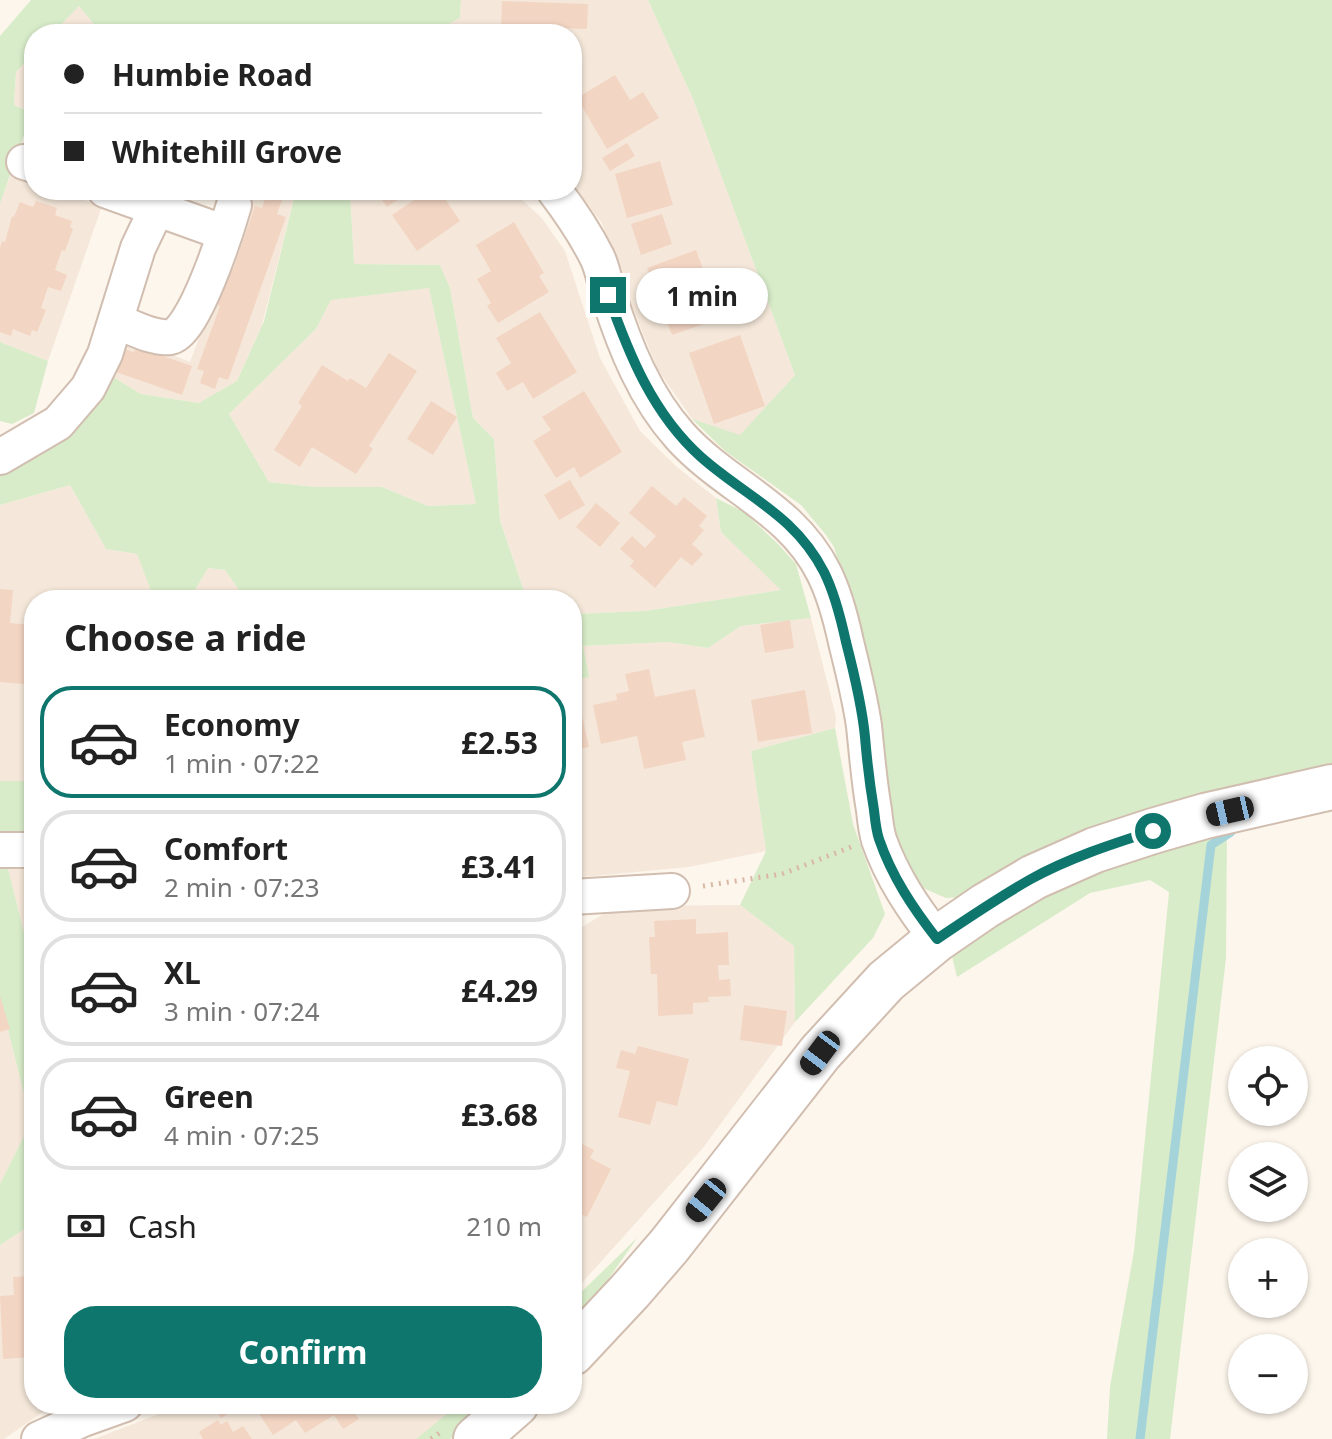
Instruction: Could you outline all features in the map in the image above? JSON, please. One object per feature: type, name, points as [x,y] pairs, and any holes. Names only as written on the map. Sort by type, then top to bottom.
[{"type":"street","points":[[116,321],[157,336],[173,337],[182,330],[194,313],[230,219],[157,208],[134,200]]},
{"type":"street","points":[[561,200],[598,260],[624,340],[655,404],[701,457],[786,521],[824,573],[839,611],[852,663],[878,836],[894,877],[937,939]]},
{"type":"street","points":[[0,457],[58,423],[88,388],[105,354],[138,248],[157,208]]},
{"type":"street","points":[[582,1342],[669,1246],[820,1053],[886,981],[937,939],[1034,877],[1095,850],[1205,816],[1332,787]]},
{"type":"street","points":[[0,850],[24,850]]},
{"type":"street","points":[[582,896],[672,891]]},
{"type":"street","points":[[39,1439],[97,1414]]},
{"type":"street","points":[[476,1439],[505,1414]]},
{"type":"path","points":[[672,891],[782,874],[878,836]]},
{"type":"shaded area","points":[[461,0],[648,0],[693,99],[795,375],[740,436],[692,419],[658,370],[602,223],[582,197],[582,24],[449,24],[460,18]]},
{"type":"shaded area","points":[[79,6],[94,24],[62,24]]},
{"type":"shaded area","points":[[24,64],[24,108],[14,105],[16,72]]},
{"type":"shaded area","points":[[11,174],[24,179],[24,200],[85,200],[102,206],[48,361],[0,342],[0,204]]},
{"type":"shaded area","points":[[251,200],[293,200],[262,325],[237,381],[200,403],[141,394],[108,374],[124,335],[190,362]]},
{"type":"shaded area","points":[[351,200],[522,200],[541,217],[565,251],[600,358],[640,431],[677,467],[716,498],[721,532],[782,590],[645,611],[582,614],[582,590],[524,590],[500,519],[494,439],[473,418],[450,288],[440,265],[354,264]]},
{"type":"shaded area","points":[[429,287],[476,504],[428,506],[382,487],[315,487],[269,482],[229,414],[316,329],[331,300]]},
{"type":"shaded area","points":[[70,485],[106,549],[137,554],[151,590],[24,590],[24,781],[0,781],[0,505]]},
{"type":"shaded area","points":[[208,568],[225,570],[239,590],[195,590]]},
{"type":"shaded area","points":[[811,618],[836,717],[835,728],[751,751],[766,851],[689,867],[582,877],[582,678],[588,677],[583,646],[668,642],[708,648],[741,626]]},
{"type":"shaded area","points":[[6,861],[24,861],[24,932]]},
{"type":"shaded area","points":[[740,905],[794,946],[795,1022],[703,1148],[582,1283],[582,927],[617,906]]},
{"type":"shaded area","points":[[0,998],[24,1094],[24,1136],[0,1184]]},
{"type":"shaded area","points":[[24,1229],[24,1414],[40,1414],[4,1439],[0,1439],[0,1245]]},
{"type":"shaded area","points":[[159,1414],[448,1414],[417,1439],[94,1439]]},
{"type":"green space","points":[[31,0],[461,0],[460,18],[449,24],[94,24],[79,6],[62,24],[24,24],[24,64],[16,72],[14,105],[24,109],[24,135],[0,204],[0,36]]},
{"type":"green space","points":[[648,0],[1332,0],[1332,772],[1101,826],[995,874],[967,897],[946,898],[923,888],[909,875],[893,839],[855,622],[834,547],[801,505],[725,451],[692,419],[740,435],[795,375],[693,99]]},
{"type":"green space","points":[[294,200],[351,200],[354,264],[440,265],[450,288],[473,418],[494,439],[500,520],[524,590],[239,590],[225,570],[208,568],[195,590],[151,590],[137,554],[106,549],[70,485],[0,505],[0,473],[108,374],[141,394],[199,403],[237,381],[264,321]],"holes":[[[429,288],[476,504],[428,506],[382,487],[315,487],[269,482],[229,414],[316,329],[331,300]]]},
{"type":"green space","points":[[0,342],[48,361],[34,413],[12,424],[0,421]]},
{"type":"green space","points":[[716,498],[744,512],[796,564],[811,618],[741,626],[708,648],[668,642],[583,646],[589,677],[582,679],[582,614],[645,611],[781,590],[721,532]]},
{"type":"green space","points":[[835,728],[853,824],[885,914],[873,938],[795,1022],[794,946],[740,905],[766,851],[751,751]]},
{"type":"green space","points":[[0,781],[24,781],[24,837],[0,838]]},
{"type":"green space","points":[[1227,829],[1226,958],[1170,1439],[1107,1439],[1110,1387],[1134,1251],[1169,892],[1150,880],[1090,893],[957,977],[951,952],[1067,881]]},
{"type":"green space","points":[[0,861],[6,861],[24,932],[24,1094],[0,998]]},
{"type":"green space","points":[[24,1136],[24,1229],[0,1245],[0,1184]]},
{"type":"green space","points":[[637,1238],[582,1317],[582,1291]]},
{"type":"green space","points":[[447,1414],[484,1414],[450,1439],[416,1439]]},
{"type":"building","points":[[502,1],[588,4],[587,29],[582,29],[582,24],[501,24]]},
{"type":"building","points":[[615,75],[630,100],[643,92],[659,118],[607,149],[582,106],[582,95]]},
{"type":"building","points":[[627,143],[635,156],[610,171],[602,158]]},
{"type":"building","points":[[660,161],[673,205],[627,218],[615,174]]},
{"type":"building","points":[[264,200],[282,200],[277,214],[286,217],[228,380],[219,377],[215,389],[200,383],[204,371],[197,369],[220,306],[216,304],[229,269],[233,270],[255,206],[262,208]]},
{"type":"building","points":[[382,200],[397,200],[387,207]]},
{"type":"building","points":[[414,200],[446,200],[460,221],[417,251],[392,215]]},
{"type":"building","points":[[36,201],[57,208],[55,215],[72,221],[70,227],[73,229],[55,270],[67,275],[61,291],[48,287],[41,308],[46,310],[37,332],[32,330],[30,336],[13,329],[11,336],[0,332],[0,248],[20,202],[33,207]]},
{"type":"building","points":[[662,214],[672,244],[641,255],[631,224]]},
{"type":"building","points":[[514,222],[544,273],[539,276],[549,292],[498,323],[487,306],[491,303],[477,279],[491,271],[476,245]]},
{"type":"building","points":[[696,250],[721,318],[672,335],[647,268]]},
{"type":"building","points":[[540,312],[577,372],[533,399],[523,382],[507,391],[496,373],[511,363],[496,338]]},
{"type":"building","points":[[740,335],[765,406],[714,424],[689,353]]},
{"type":"building","points":[[136,347],[192,366],[182,395],[116,372],[124,349],[134,352]]},
{"type":"building","points":[[389,353],[417,371],[369,446],[373,449],[356,474],[312,447],[300,467],[274,450],[302,406],[298,403],[322,365],[366,388]]},
{"type":"building","points":[[584,391],[622,452],[580,478],[574,467],[556,478],[533,441],[551,430],[542,417]]},
{"type":"building","points":[[431,401],[457,417],[433,455],[407,439]]},
{"type":"building","points":[[570,480],[585,505],[559,520],[544,495]]},
{"type":"building","points":[[652,486],[676,506],[684,497],[707,516],[699,526],[704,530],[692,544],[703,554],[692,566],[681,557],[655,588],[630,566],[634,561],[620,549],[632,536],[645,548],[656,536],[629,513]]},
{"type":"building","points":[[596,503],[620,523],[600,547],[576,527]]},
{"type":"building","points":[[0,589],[13,590],[10,623],[24,624],[24,684],[0,682]]},
{"type":"building","points":[[790,620],[794,648],[765,653],[760,625]]},
{"type":"building","points":[[649,669],[655,697],[695,689],[705,737],[682,742],[686,760],[644,769],[637,736],[601,744],[593,705],[617,700],[616,694],[629,691],[625,674]]},
{"type":"building","points":[[805,690],[812,733],[758,742],[751,700]]},
{"type":"building","points":[[582,716],[589,747],[582,749]]},
{"type":"building","points":[[696,919],[696,934],[728,932],[729,965],[718,965],[719,980],[730,979],[731,996],[708,997],[709,1002],[693,1003],[693,1014],[658,1016],[657,974],[651,974],[649,937],[655,937],[654,921]]},
{"type":"building","points":[[0,996],[10,1029],[0,1032]]},
{"type":"building","points":[[744,1005],[787,1011],[782,1046],[740,1040]]},
{"type":"building","points":[[638,1046],[689,1059],[677,1106],[657,1101],[650,1125],[618,1117],[630,1071],[616,1068],[621,1050],[635,1054]]},
{"type":"building","points":[[582,1144],[594,1150],[590,1158],[611,1169],[587,1217],[582,1215]]},
{"type":"building","points":[[24,1276],[24,1358],[3,1359],[0,1296],[14,1295],[13,1277]]},
{"type":"building","points":[[259,1414],[356,1414],[359,1419],[343,1429],[334,1415],[305,1433],[296,1420],[273,1435]]},
{"type":"building","points":[[218,1420],[221,1425],[227,1421],[233,1432],[243,1426],[252,1439],[203,1439],[199,1432]]},
{"type":"waterway","points":[[1140,1439],[1211,845],[1231,832]]},
{"type":"route","points":[[608,295],[635,366],[655,404],[701,457],[786,521],[824,573],[839,611],[852,663],[878,836],[894,877],[937,939],[1034,877],[1095,850],[1153,831]]}]
